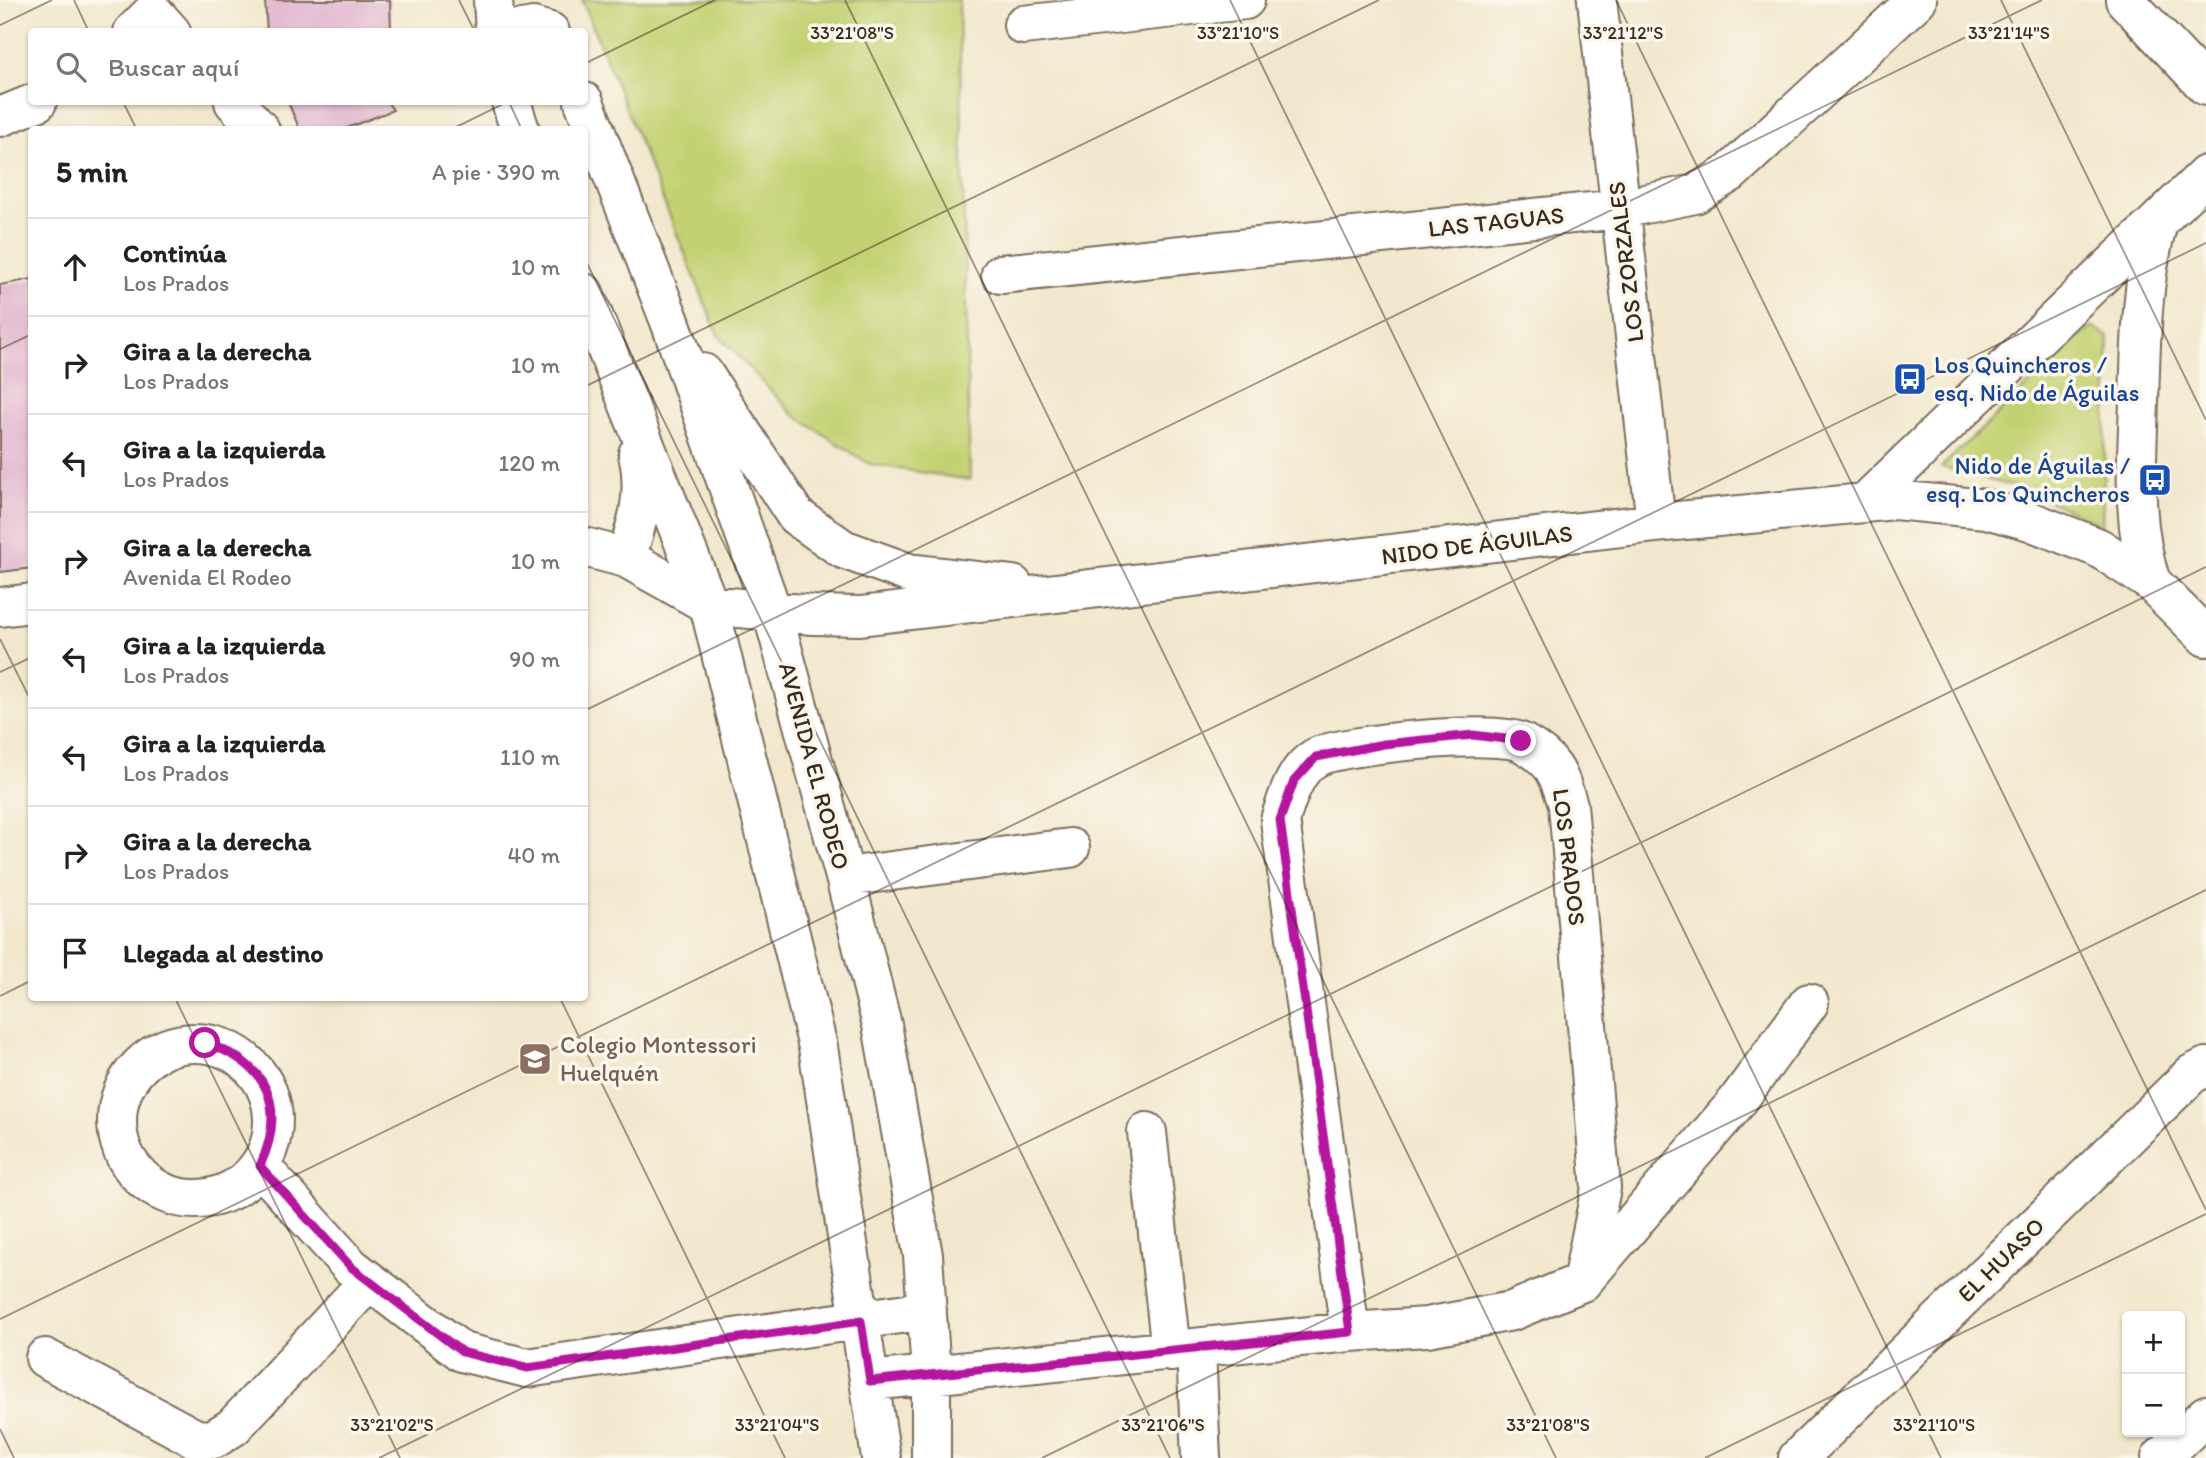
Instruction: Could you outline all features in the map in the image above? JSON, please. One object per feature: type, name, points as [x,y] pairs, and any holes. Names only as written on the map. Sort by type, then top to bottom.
[{"type":"street","points":[[493,0],[495,28]]},
{"type":"street","points":[[545,0],[551,28]]},
{"type":"street","points":[[1023,25],[1245,0]]},
{"type":"street","name":"LOS ZORZALES","points":[[1597,0],[1656,523]]},
{"type":"street","name":"LAS TAGUAS","points":[[1001,274],[1620,209],[1695,194],[1731,173],[1917,0]]},
{"type":"street","points":[[2125,0],[2206,86]]},
{"type":"street","points":[[0,117],[30,105]]},
{"type":"street","points":[[237,105],[256,126]]},
{"type":"street","points":[[512,105],[519,126]]},
{"type":"street","name":"AVENIDA EL RODEO","points":[[585,105],[671,324],[772,611],[845,877],[882,1025],[923,1255],[931,1374],[931,1458]]},
{"type":"street","points":[[1867,501],[2206,175]]},
{"type":"street","points":[[2151,582],[2140,543],[2136,504],[2142,295],[2158,222]]},
{"type":"street","points":[[588,303],[709,605],[818,1047],[881,1458]]},
{"type":"street","points":[[671,324],[796,516],[843,549],[909,573],[1077,592]]},
{"type":"street","points":[[624,391],[644,479],[641,513],[626,558]]},
{"type":"street","name":"NIDO DE ÁGUILAS","points":[[709,605],[860,616],[1656,523],[1867,501],[1941,502],[2030,521],[2099,548],[2151,582],[2206,637]]},
{"type":"street","points":[[588,538],[709,605]]},
{"type":"street","points":[[0,607],[28,604]]},
{"type":"street","name":"LOS PRADOS","points":[[1350,1332],[1280,820],[1294,781],[1316,757],[1384,744],[1473,735],[1521,741],[1556,768],[1568,805],[1601,1188],[1581,1282]]},
{"type":"street","points":[[845,877],[1070,848]]},
{"type":"street","points":[[870,1381],[1350,1332],[1427,1327],[1512,1311],[1581,1282],[1736,1104],[1809,1003]]},
{"type":"street","points":[[205,1043],[231,1051],[252,1067],[267,1089],[274,1115],[271,1141],[260,1166],[243,1184],[221,1196],[195,1200],[171,1196],[148,1184],[131,1166],[120,1143],[117,1118],[121,1093],[134,1072],[154,1054],[178,1044],[205,1043]]},
{"type":"street","name":"EL HUASO","points":[[1798,1458],[2192,1074],[2206,1067]]},
{"type":"street","points":[[1147,1132],[1201,1458]]},
{"type":"street","points":[[260,1166],[351,1267],[462,1352],[527,1368],[927,1310]]},
{"type":"street","points":[[45,1358],[198,1440],[214,1439],[233,1427],[369,1281]]},
{"type":"street","points":[[2161,1458],[2206,1415]]},
{"type":"green space","points":[[582,0],[959,0],[970,480],[869,464],[794,415],[718,335]]},
{"type":"green space","points":[[2092,326],[2109,337],[2102,526],[2027,490],[1941,467]]},
{"type":"building","points":[[265,0],[390,0],[391,28],[267,28]]},
{"type":"building","points":[[289,105],[389,105],[393,110],[352,126],[298,126]]},
{"type":"building","points":[[28,280],[28,568],[0,572],[0,285]]},
{"type":"place","name":"Los Quincheros / esq. Nido de Águilas","points":[[1910,379]]},
{"type":"place","name":"Nido de Águilas / esq. Los Quincheros","points":[[2155,480]]},
{"type":"place","name":"Colegio Montessori Huelquén","points":[[535,1059]]},
{"type":"route","points":[[205,1043],[231,1051],[252,1067],[267,1089],[274,1115],[271,1141],[260,1166],[351,1267],[462,1352],[527,1368],[861,1321],[870,1381],[1196,1350],[1350,1332],[1280,820],[1294,781],[1316,757],[1384,744],[1473,735],[1521,741]]}]
